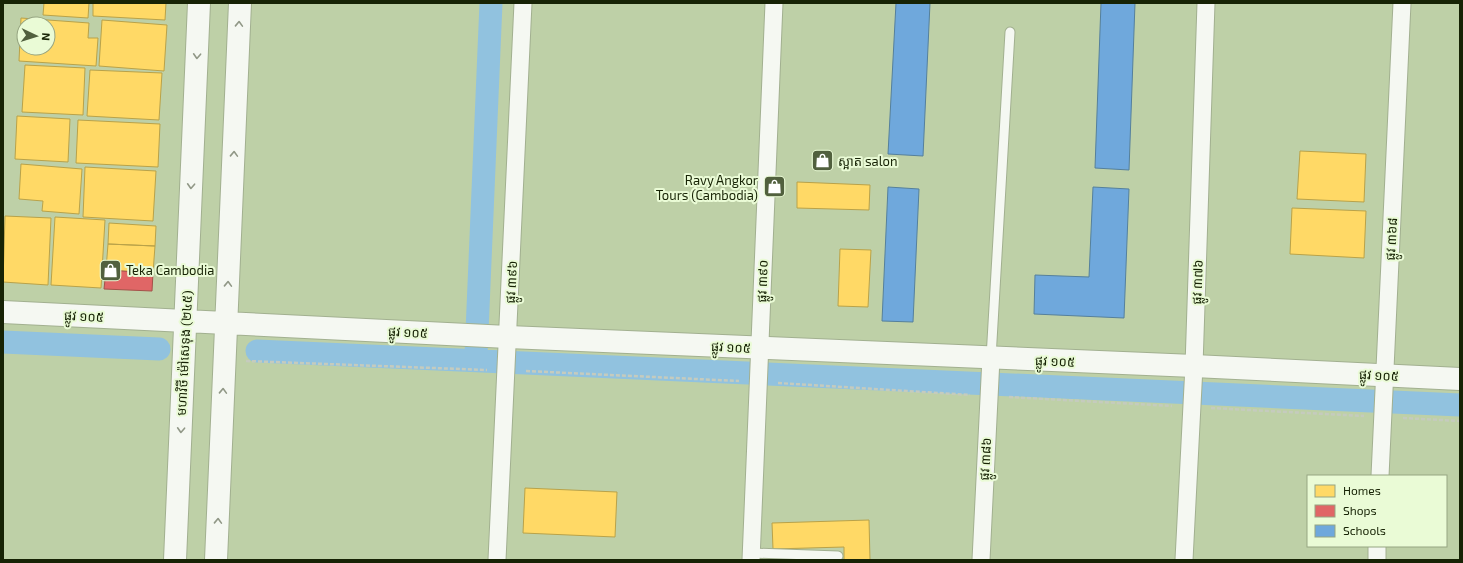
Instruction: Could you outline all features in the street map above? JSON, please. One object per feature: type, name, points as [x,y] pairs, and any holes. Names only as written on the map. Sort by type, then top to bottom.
[{"type":"street","name":"មហាវិថី ម៉ៅសេទុង (២៤៥)","points":[[175,560],[200,3]]},
{"type":"street","points":[[216,560],[240,3]]},
{"type":"street","name":"ផ្លូវ ៣៩៦","points":[[497,560],[506,371],[502,341],[523,3]]},
{"type":"street","name":"ផ្លូវ ៣៩០","points":[[752,556],[774,3]]},
{"type":"street","name":"ផ្លូវ ៣៧៦","points":[[1184,560],[1194,374],[1206,3]]},
{"type":"street","name":"ផ្លូវ ៣៦៨","points":[[1380,475],[1402,3]]},
{"type":"street","name":"ផ្លូវ ១០៥","points":[[3,312],[464,335],[502,341],[990,365],[1384,383],[1460,379]]},
{"type":"street","name":"ផ្លូវ ៣៨៦","points":[[981,560],[990,365]]},
{"type":"street","points":[[1377,547],[1377,560]]},
{"type":"lane","points":[[990,365],[1010,32]]},
{"type":"lane","points":[[752,556],[838,556]]},
{"type":"path","points":[[225,360],[758,382],[988,396],[1460,421]]},
{"type":"building: Homes","points":[[44,3],[89,3],[88,18],[43,15]]},
{"type":"building: Homes","points":[[93,3],[166,3],[165,20],[93,16]]},
{"type":"building: Homes","points":[[102,20],[167,25],[164,71],[99,66]]},
{"type":"building: Homes","points":[[56,21],[89,23],[88,38],[98,38],[96,66],[19,61],[19,56],[56,56]]},
{"type":"building: Homes","points":[[25,65],[85,68],[83,115],[22,112]]},
{"type":"building: Homes","points":[[90,70],[162,73],[159,120],[87,116]]},
{"type":"building: Homes","points":[[17,116],[70,119],[68,162],[15,159]]},
{"type":"building: Homes","points":[[78,120],[160,124],[158,167],[76,163]]},
{"type":"building: Homes","points":[[1300,151],[1366,154],[1364,202],[1297,199]]},
{"type":"building: Homes","points":[[21,164],[82,169],[79,214],[42,211],[43,201],[19,199]]},
{"type":"building: Homes","points":[[85,167],[156,171],[153,221],[83,217]]},
{"type":"building: Homes","points":[[797,182],[870,185],[869,210],[797,208]]},
{"type":"building: Homes","points":[[1292,208],[1366,211],[1364,258],[1290,254]]},
{"type":"building: Homes","points":[[5,216],[51,218],[48,285],[3,282]]},
{"type":"building: Homes","points":[[55,217],[105,220],[101,288],[51,285]]},
{"type":"building: Homes","points":[[109,223],[156,226],[155,246],[108,244]]},
{"type":"building: Homes","points":[[108,244],[155,246],[153,273],[106,270]]},
{"type":"building: Homes","points":[[840,249],[871,250],[868,307],[838,306]]},
{"type":"building: Homes","points":[[525,488],[617,492],[615,537],[523,533]]},
{"type":"building: Homes","points":[[869,520],[870,560],[844,560],[844,547],[773,549],[772,523]]},
{"type":"building: Shops","points":[[106,270],[153,273],[152,291],[104,289]]},
{"type":"building: Schools","points":[[896,3],[930,3],[923,156],[888,154]]},
{"type":"building: Schools","points":[[1101,3],[1135,3],[1129,170],[1095,168]]},
{"type":"building: Schools","points":[[888,187],[919,189],[913,322],[882,321]]},
{"type":"building: Schools","points":[[1093,187],[1129,189],[1124,318],[1034,314],[1035,275],[1089,277]]},
{"type":"waterway","points":[[476,355],[491,3]]},
{"type":"waterway","points":[[3,342],[159,349]]},
{"type":"waterway","points":[[257,351],[1460,405]]},
{"type":"place","name":"ស្អាត salon","points":[[822,161]]},
{"type":"place","name":"Ravy Angkor Tours (Cambodia)","points":[[774,187]]},
{"type":"place","name":"Teka Cambodia","points":[[110,270]]}]
